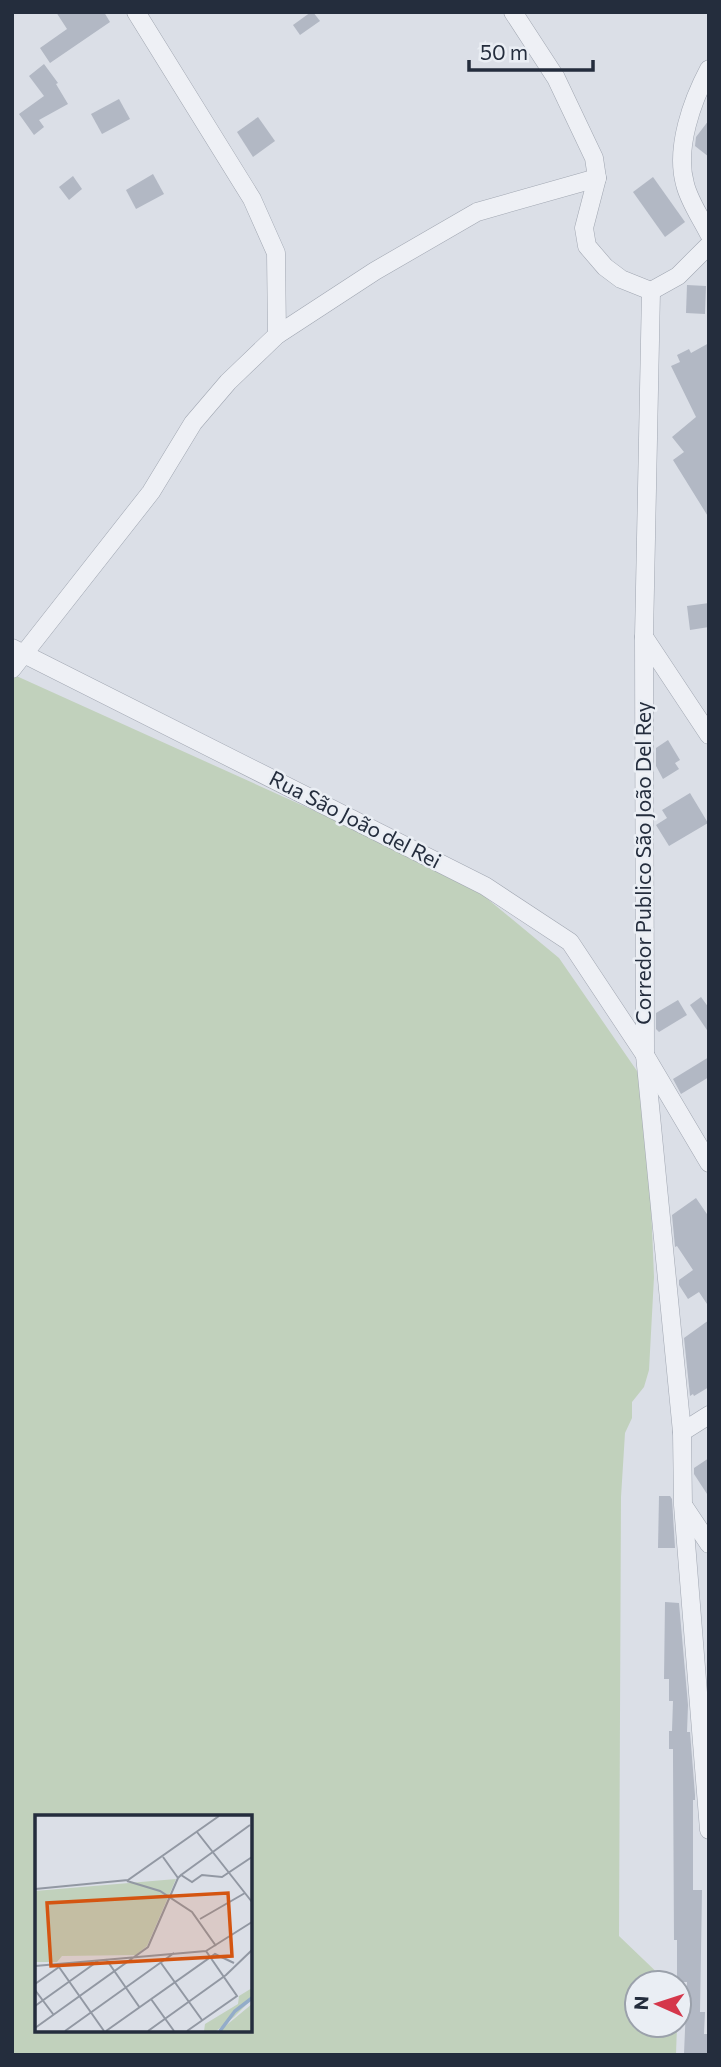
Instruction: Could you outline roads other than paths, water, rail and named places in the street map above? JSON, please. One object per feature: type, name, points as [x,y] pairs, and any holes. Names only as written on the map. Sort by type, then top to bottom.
[{"type":"street","points":[[136,12],[252,199],[267,231],[276,253],[277,335]]},
{"type":"street","points":[[513,12],[556,78],[594,158],[597,178],[584,228],[587,246],[605,267],[621,279],[651,291],[678,276],[709,245]]},
{"type":"street","points":[[709,69],[694,99],[683,145],[685,184],[709,234]]},
{"type":"street","points":[[12,669],[19,651],[151,492],[193,423],[228,382],[277,335],[375,271],[477,212],[597,178]]},
{"type":"street","name":"Corredor Publico São João Del Rey","points":[[651,291],[644,637],[645,1055],[682,1432],[683,1505]]},
{"type":"street","points":[[644,637],[709,735]]},
{"type":"street","name":"Rua São João del Rei","points":[[19,651],[485,886],[570,942],[645,1055],[709,1163]]},
{"type":"street","points":[[682,1432],[709,1415]]},
{"type":"street","points":[[683,1505],[709,1544]]},
{"type":"street","points":[[683,1505],[709,1830]]}]
